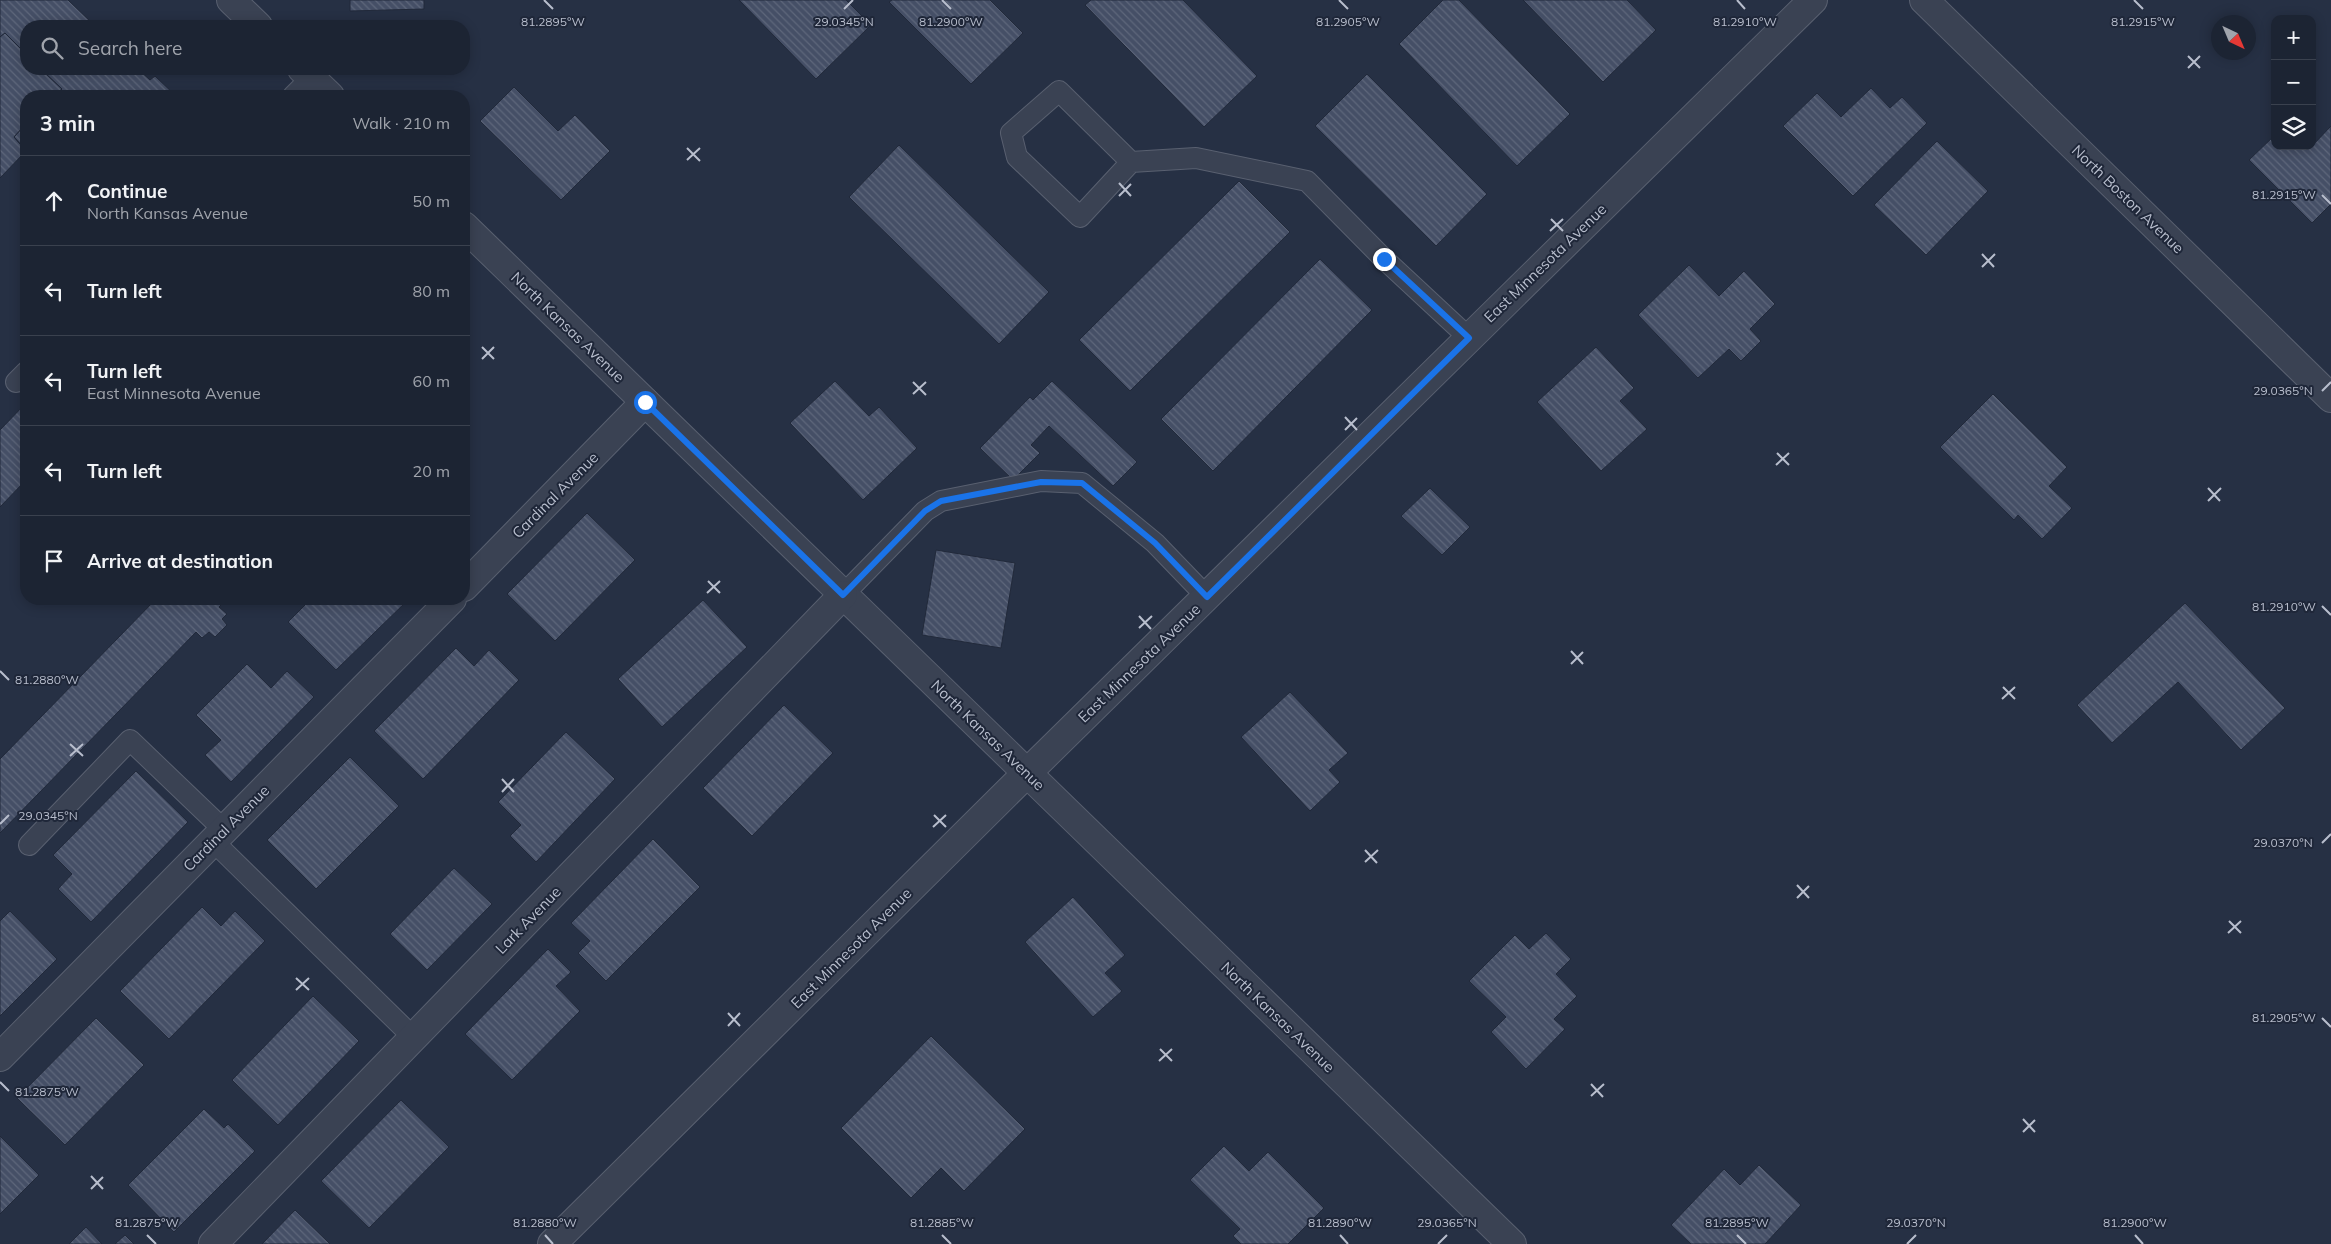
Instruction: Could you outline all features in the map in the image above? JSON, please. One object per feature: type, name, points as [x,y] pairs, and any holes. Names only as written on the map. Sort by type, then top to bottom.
[{"type":"street","points":[[231,0],[252,20]]},
{"type":"street","name":"East Minnesota Avenue","points":[[552,1244],[1027,773],[1813,0]]},
{"type":"street","name":"North Boston Avenue","points":[[1924,0],[2331,398]]},
{"type":"street","name":"North Kansas Avenue","points":[[470,232],[1512,1244]]},
{"type":"street","name":"Cardinal Avenue","points":[[470,581],[645,402]]},
{"type":"street","name":"Lark Avenue","points":[[213,1244],[843,595]]},
{"type":"street","name":"Cardinal Avenue","points":[[0,1057],[446,605]]},
{"type":"lane","points":[[1131,162],[1059,91],[1011,133],[1017,157],[1080,217],[1131,162],[1196,158],[1306,181],[1384,259],[1469,338]]},
{"type":"lane","points":[[843,595],[925,511],[941,501],[1041,482],[1082,483],[1155,543],[1207,597]]},
{"type":"lane","points":[[29,845],[130,740],[218,835],[414,1038]]},
{"type":"building","points":[[0,0],[68,0],[89,20],[20,20],[20,48],[5,33],[0,37]]},
{"type":"building","points":[[350,0],[424,0],[424,9],[350,11]]},
{"type":"building","points":[[739,0],[846,0],[871,25],[816,79]]},
{"type":"building","points":[[892,0],[990,0],[1023,33],[971,84],[889,2]]},
{"type":"building","points":[[1091,0],[1183,0],[1257,76],[1204,127],[1085,5]]},
{"type":"building","points":[[1443,0],[1459,0],[1570,114],[1517,166],[1399,44]]},
{"type":"building","points":[[1523,0],[1627,0],[1656,30],[1603,82]]},
{"type":"building","points":[[5,33],[20,48],[20,75],[47,75],[62,89],[20,90],[20,130],[14,137],[20,144],[20,157],[0,178],[0,37]]},
{"type":"building","points":[[1367,74],[1487,194],[1436,246],[1315,126]]},
{"type":"building","points":[[47,75],[145,75],[150,80],[155,76],[170,90],[61,90],[62,89]]},
{"type":"building","points":[[514,87],[558,131],[575,115],[610,151],[561,200],[480,121]]},
{"type":"building","points":[[1871,88],[1890,108],[1902,97],[1927,123],[1853,196],[1783,126],[1817,93],[1841,117]]},
{"type":"building","points":[[2331,126],[2331,204],[2312,223],[2249,160],[2271,139],[2271,150],[2316,150],[2316,142]]},
{"type":"building","points":[[20,130],[20,144],[14,137]]},
{"type":"building","points":[[1937,141],[1988,191],[1926,255],[1874,205]]},
{"type":"building","points":[[899,145],[1049,292],[999,344],[849,197]]},
{"type":"building","points":[[1239,181],[1290,232],[1130,391],[1079,340]]},
{"type":"building","points":[[1320,259],[1372,310],[1213,471],[1161,419]]},
{"type":"building","points":[[1689,265],[1719,296],[1744,271],[1775,304],[1750,329],[1761,341],[1741,361],[1729,349],[1698,378],[1638,315]]},
{"type":"building","points":[[1596,347],[1634,388],[1620,401],[1647,429],[1601,471],[1537,402]]},
{"type":"building","points":[[835,381],[869,416],[879,407],[917,448],[863,500],[790,423]]},
{"type":"building","points":[[1052,381],[1137,462],[1113,486],[1049,426],[1031,445],[1040,453],[1013,480],[980,448],[1030,397],[1033,400]]},
{"type":"building","points":[[1993,394],[2067,467],[2049,486],[2072,508],[2042,539],[2018,515],[2014,520],[1940,447]]},
{"type":"building","points":[[20,409],[20,486],[0,507],[0,430]]},
{"type":"building","points":[[1430,488],[1470,527],[1442,555],[1401,516]]},
{"type":"building","points":[[587,513],[635,560],[555,641],[507,594]]},
{"type":"building","points":[[936,550],[1015,563],[1001,648],[922,635]]},
{"type":"building","points":[[703,600],[747,647],[662,727],[618,679]]},
{"type":"building","points":[[2185,603],[2285,708],[2241,750],[2178,682],[2112,743],[2077,705]]},
{"type":"building","points":[[150,605],[221,605],[219,607],[227,614],[222,619],[227,625],[215,637],[209,632],[202,638],[196,632],[0,833],[0,759]]},
{"type":"building","points":[[305,605],[403,605],[336,670],[288,622]]},
{"type":"building","points":[[456,648],[474,666],[489,650],[519,680],[423,779],[374,731]]},
{"type":"building","points":[[247,664],[271,688],[287,671],[314,697],[231,782],[205,755],[221,740],[196,715]]},
{"type":"building","points":[[1290,692],[1348,753],[1329,770],[1340,782],[1310,811],[1241,737]]},
{"type":"building","points":[[784,705],[833,753],[752,836],[703,788]]},
{"type":"building","points":[[566,732],[615,779],[536,862],[510,836],[521,825],[498,802]]},
{"type":"building","points":[[350,757],[399,806],[316,889],[267,840]]},
{"type":"building","points":[[136,771],[188,822],[91,922],[58,889],[72,874],[53,855]]},
{"type":"building","points":[[653,839],[700,887],[606,981],[578,953],[590,941],[571,923]]},
{"type":"building","points":[[454,868],[492,904],[427,970],[390,934]]},
{"type":"building","points":[[1073,897],[1125,955],[1105,973],[1122,991],[1093,1017],[1025,942]]},
{"type":"building","points":[[202,907],[221,926],[235,911],[265,941],[169,1039],[120,991]]},
{"type":"building","points":[[10,911],[57,959],[0,1016],[0,921]]},
{"type":"building","points":[[1546,933],[1571,959],[1556,974],[1577,996],[1554,1019],[1565,1029],[1526,1069],[1491,1032],[1506,1017],[1469,981],[1515,935],[1529,949]]},
{"type":"building","points":[[548,949],[571,972],[556,986],[580,1011],[512,1080],[465,1034]]},
{"type":"building","points":[[313,996],[359,1041],[278,1125],[232,1080]]},
{"type":"building","points":[[96,1018],[144,1065],[65,1145],[17,1098]]},
{"type":"building","points":[[931,1036],[1025,1129],[964,1191],[941,1168],[911,1198],[841,1128]]},
{"type":"building","points":[[401,1100],[449,1147],[369,1228],[321,1181]]},
{"type":"building","points":[[204,1109],[224,1128],[228,1124],[255,1151],[174,1232],[128,1185]]},
{"type":"building","points":[[0,1136],[39,1175],[0,1214]]},
{"type":"building","points":[[1224,1146],[1249,1171],[1268,1152],[1324,1208],[1288,1244],[1241,1244],[1233,1236],[1240,1229],[1190,1180]]},
{"type":"building","points":[[1759,1165],[1801,1205],[1765,1244],[1691,1244],[1671,1225],[1724,1169],[1740,1185]]},
{"type":"building","points":[[295,1210],[330,1244],[262,1244]]},
{"type":"building","points":[[86,1227],[102,1244],[69,1244]]},
{"type":"building","points":[[125,1235],[134,1244],[115,1244]]},
{"type":"route","points":[[645,402],[843,595],[925,511],[941,501],[1041,482],[1082,483],[1155,543],[1207,597],[1469,338],[1454,327],[1384,259]]}]
